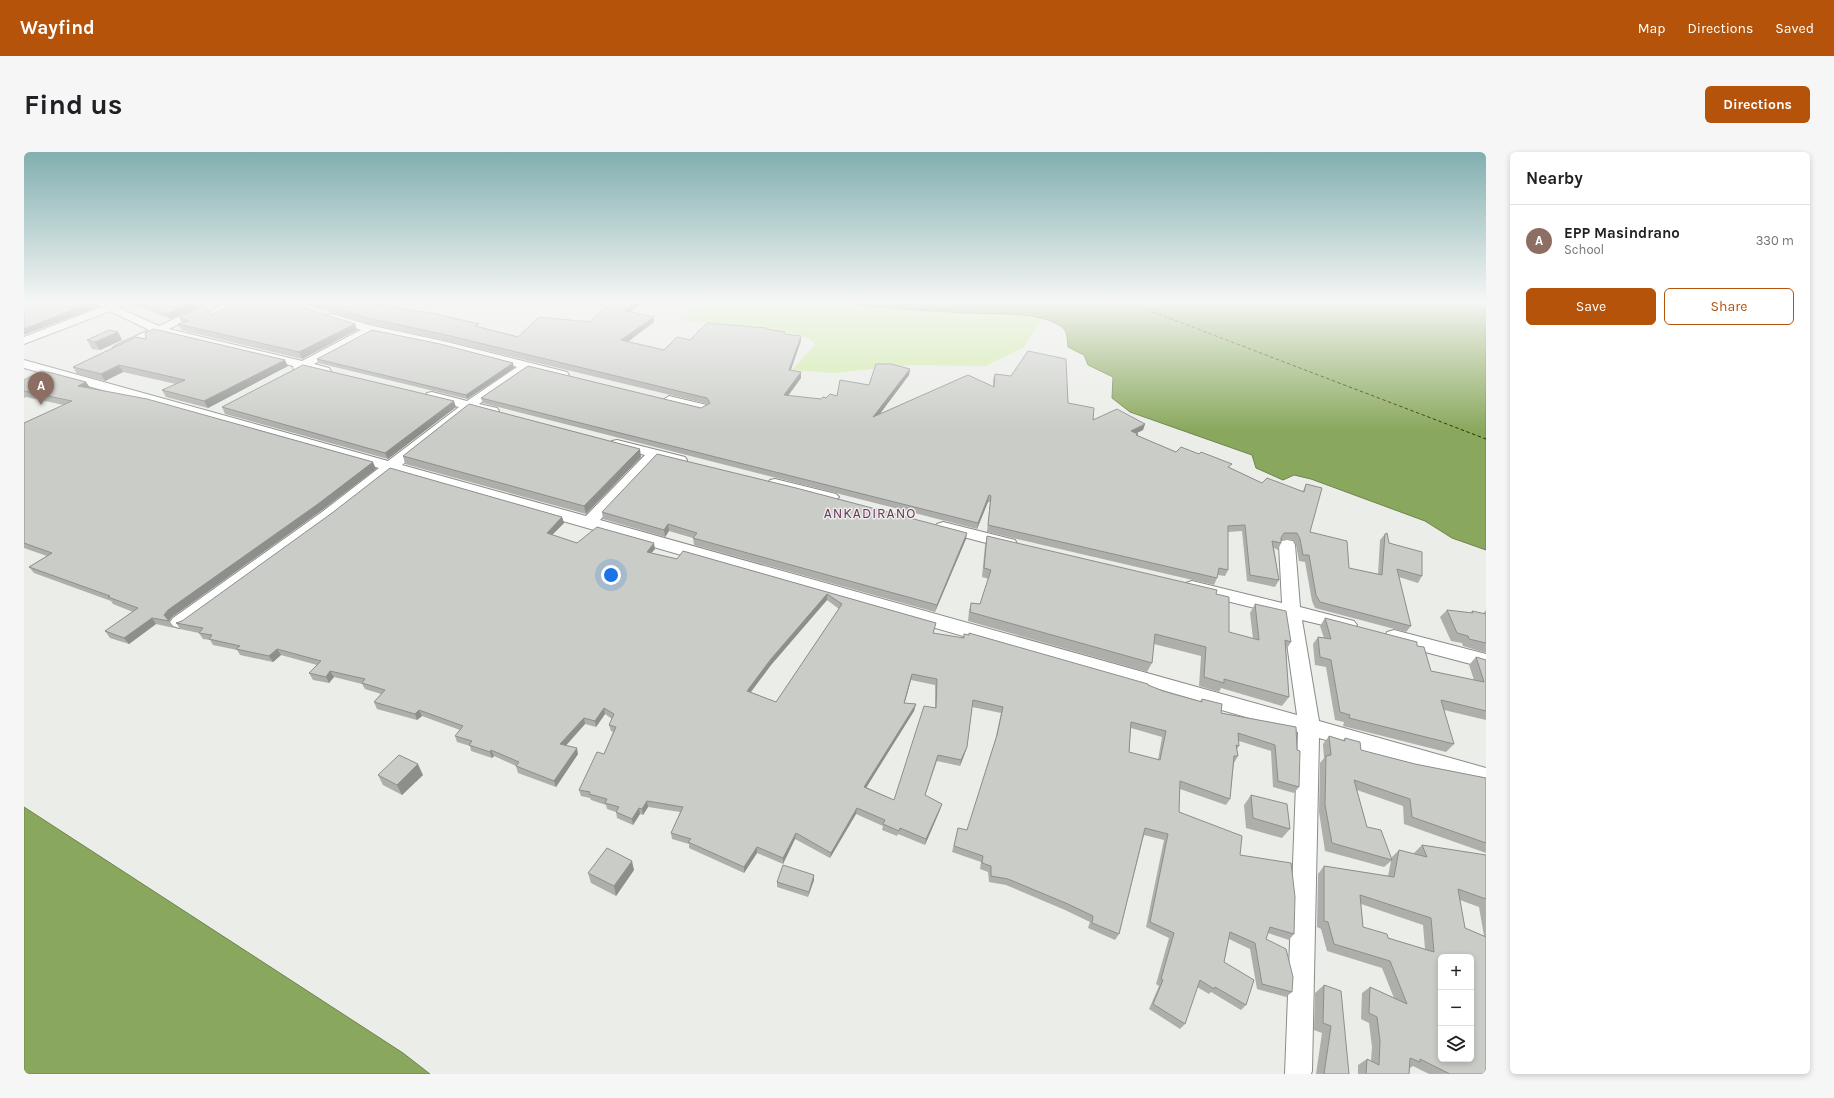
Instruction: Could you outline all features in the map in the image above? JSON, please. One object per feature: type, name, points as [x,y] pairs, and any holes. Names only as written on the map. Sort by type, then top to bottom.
[{"type":"street","points":[[110,352],[128,344]]},
{"type":"street","points":[[221,344],[303,366],[341,374]]},
{"type":"street","points":[[290,372],[343,344]]},
{"type":"street","points":[[434,344],[573,378]]},
{"type":"street","points":[[24,364],[69,371],[215,411],[389,466],[1486,777]]},
{"type":"street","points":[[179,622],[328,515],[469,405],[527,366]]},
{"type":"street","points":[[416,392],[508,415]]},
{"type":"street","points":[[656,398],[702,408]]},
{"type":"street","points":[[600,440],[692,463]]},
{"type":"street","points":[[589,522],[654,454]]},
{"type":"street","points":[[762,480],[846,501]]},
{"type":"street","points":[[931,524],[1023,547]]},
{"type":"street","points":[[1287,545],[1292,610],[1309,726],[1298,1071]]},
{"type":"street","points":[[1176,583],[1359,627]]},
{"type":"street","points":[[1381,633],[1486,661]]},
{"type":"shaded area","points":[[815,344],[1026,344],[1023,348],[985,366],[912,365],[834,373],[792,370]]},
{"type":"shaded area","points":[[1068,344],[1486,344],[1486,550],[1452,538],[1425,521],[1311,479],[1294,475],[1283,480],[1256,468],[1252,455],[1130,412],[1112,398],[1113,377],[1088,365],[1084,355],[1068,347]]},
{"type":"shaded area","points":[[24,807],[403,1053],[430,1074],[24,1074]]},
{"type":"building","points":[[121,344],[217,344],[285,360],[204,401],[162,390],[185,380],[119,365],[101,374],[73,367]]},
{"type":"building","points":[[265,344],[315,344],[299,352]]},
{"type":"building","points":[[345,344],[440,344],[513,363],[466,395],[317,359]]},
{"type":"building","points":[[484,344],[638,344],[664,350],[670,344],[798,344],[789,370],[801,372],[784,395],[821,399],[823,397],[826,398],[830,394],[837,396],[840,380],[869,385],[876,364],[891,364],[910,369],[873,417],[968,375],[994,387],[995,374],[1011,376],[1028,351],[1066,359],[1068,403],[1094,408],[1093,420],[1117,409],[1145,424],[1131,431],[1138,434],[1136,435],[1176,452],[1181,447],[1199,454],[1201,452],[1232,464],[1228,467],[1262,483],[1267,478],[1304,492],[1306,484],[1322,488],[1310,532],[1347,541],[1349,568],[1382,575],[1385,534],[1387,533],[1389,543],[1422,552],[1422,576],[1397,569],[1411,626],[1320,602],[1316,595],[1309,555],[1303,555],[1300,539],[1297,533],[1284,533],[1281,538],[1281,543],[1272,541],[1279,580],[1250,575],[1245,525],[1228,526],[1228,570],[1219,568],[1217,578],[988,525],[991,496],[989,495],[978,523],[481,398],[528,366],[701,408],[710,403],[707,398]]},
{"type":"building","points":[[303,365],[454,401],[385,453],[222,407]]},
{"type":"building","points":[[41,371],[86,382],[78,386],[147,399],[373,462],[318,504],[168,610],[164,615],[169,621],[152,618],[124,638],[105,631],[138,608],[108,597],[110,596],[29,567],[52,553],[24,543],[24,423],[72,401],[24,391],[24,380]]},
{"type":"building","points":[[469,404],[640,449],[584,506],[403,456]]},
{"type":"building","points":[[657,454],[796,488],[967,533],[937,605],[693,538],[697,533],[668,524],[664,530],[602,512]]},
{"type":"building","points":[[390,468],[562,517],[547,533],[577,543],[597,527],[654,543],[647,552],[677,559],[683,551],[936,623],[933,633],[964,638],[964,634],[969,635],[969,633],[1148,684],[1163,691],[1202,702],[1202,699],[1222,704],[1221,713],[1296,727],[1297,750],[1300,751],[1299,787],[1278,781],[1275,745],[1238,733],[1239,746],[1236,745],[1238,756],[1234,756],[1230,799],[1180,781],[1179,812],[1242,836],[1240,855],[1291,863],[1295,897],[1294,934],[1270,927],[1266,939],[1286,949],[1293,977],[1292,992],[1262,984],[1255,943],[1230,932],[1224,962],[1254,980],[1246,1005],[1215,987],[1214,989],[1200,980],[1185,1024],[1153,1004],[1163,980],[1161,979],[1174,933],[1150,922],[1168,834],[1145,828],[1119,934],[1092,923],[1093,916],[1068,904],[1008,879],[991,876],[991,866],[982,863],[983,856],[954,846],[958,828],[967,830],[997,735],[1003,707],[973,700],[967,747],[961,760],[938,755],[925,795],[942,804],[926,839],[900,828],[899,831],[883,824],[885,820],[857,808],[831,853],[796,833],[783,858],[757,847],[744,867],[688,842],[691,839],[671,833],[683,807],[647,801],[642,809],[639,808],[632,819],[616,812],[619,807],[605,803],[607,799],[589,794],[590,792],[579,790],[597,752],[604,754],[616,727],[609,725],[614,714],[604,708],[595,721],[584,718],[560,744],[577,748],[554,781],[516,766],[519,762],[491,750],[490,752],[469,745],[472,741],[455,736],[463,726],[419,710],[415,714],[374,702],[385,690],[362,683],[365,679],[330,671],[326,677],[309,673],[321,661],[277,649],[269,656],[236,649],[240,646],[209,639],[212,635],[199,633],[203,628],[176,623],[182,621],[332,513]],"holes":[[[827,594],[842,604],[776,702],[747,691],[771,659]],[[912,674],[937,679],[936,708],[924,706],[894,800],[864,787],[916,704],[904,703]],[[1131,722],[1166,731],[1160,760],[1129,752]]]},
{"type":"building","points":[[987,536],[1217,590],[1216,594],[1229,597],[1229,632],[1259,640],[1255,604],[1286,611],[1291,642],[1285,640],[1289,697],[1224,679],[1224,683],[1204,677],[1206,647],[1155,634],[1152,663],[970,612],[971,603],[980,604],[991,570],[984,568]]},
{"type":"building","points":[[1447,610],[1473,613],[1472,611],[1486,614],[1486,643],[1469,639],[1468,636],[1457,633]]},
{"type":"building","points":[[1325,618],[1417,642],[1417,646],[1424,647],[1431,671],[1484,682],[1476,657],[1486,660],[1486,711],[1441,700],[1454,744],[1349,718],[1350,715],[1340,712],[1331,660],[1320,657],[1318,637],[1331,639]]},
{"type":"building","points":[[1329,736],[1345,741],[1345,738],[1360,742],[1361,750],[1415,764],[1486,778],[1486,843],[1412,817],[1410,799],[1354,780],[1367,827],[1381,830],[1392,860],[1332,843],[1325,805],[1326,756],[1331,755]]},
{"type":"building","points":[[399,755],[418,764],[397,785],[378,775]]},
{"type":"building","points":[[1251,795],[1287,804],[1290,829],[1253,818]]},
{"type":"building","points":[[1422,845],[1486,855],[1486,899],[1458,889],[1465,928],[1486,937],[1486,1074],[1450,1074],[1420,1059],[1420,1062],[1410,1058],[1409,1074],[1366,1074],[1367,1059],[1379,1065],[1380,1041],[1377,1017],[1369,1013],[1370,987],[1407,1004],[1390,961],[1334,944],[1328,922],[1324,921],[1324,866],[1394,877],[1399,850],[1427,857]],"holes":[[[1360,895],[1431,918],[1434,952],[1388,938],[1387,934],[1363,927]]]},
{"type":"building","points":[[607,848],[632,861],[614,886],[588,873]]},
{"type":"building","points":[[783,865],[814,875],[809,892],[777,882]]},
{"type":"building","points":[[1324,985],[1341,991],[1349,1074],[1324,1074],[1331,1026],[1323,1023]]},
{"type":"ferry route","points":[[1237,344],[1486,439]]},
{"type":"place","name":"EPP Masindrano","points":[[41,405]]},
{"type":"district","name":"ANKADIRANO","points":[[870,513]]}]
